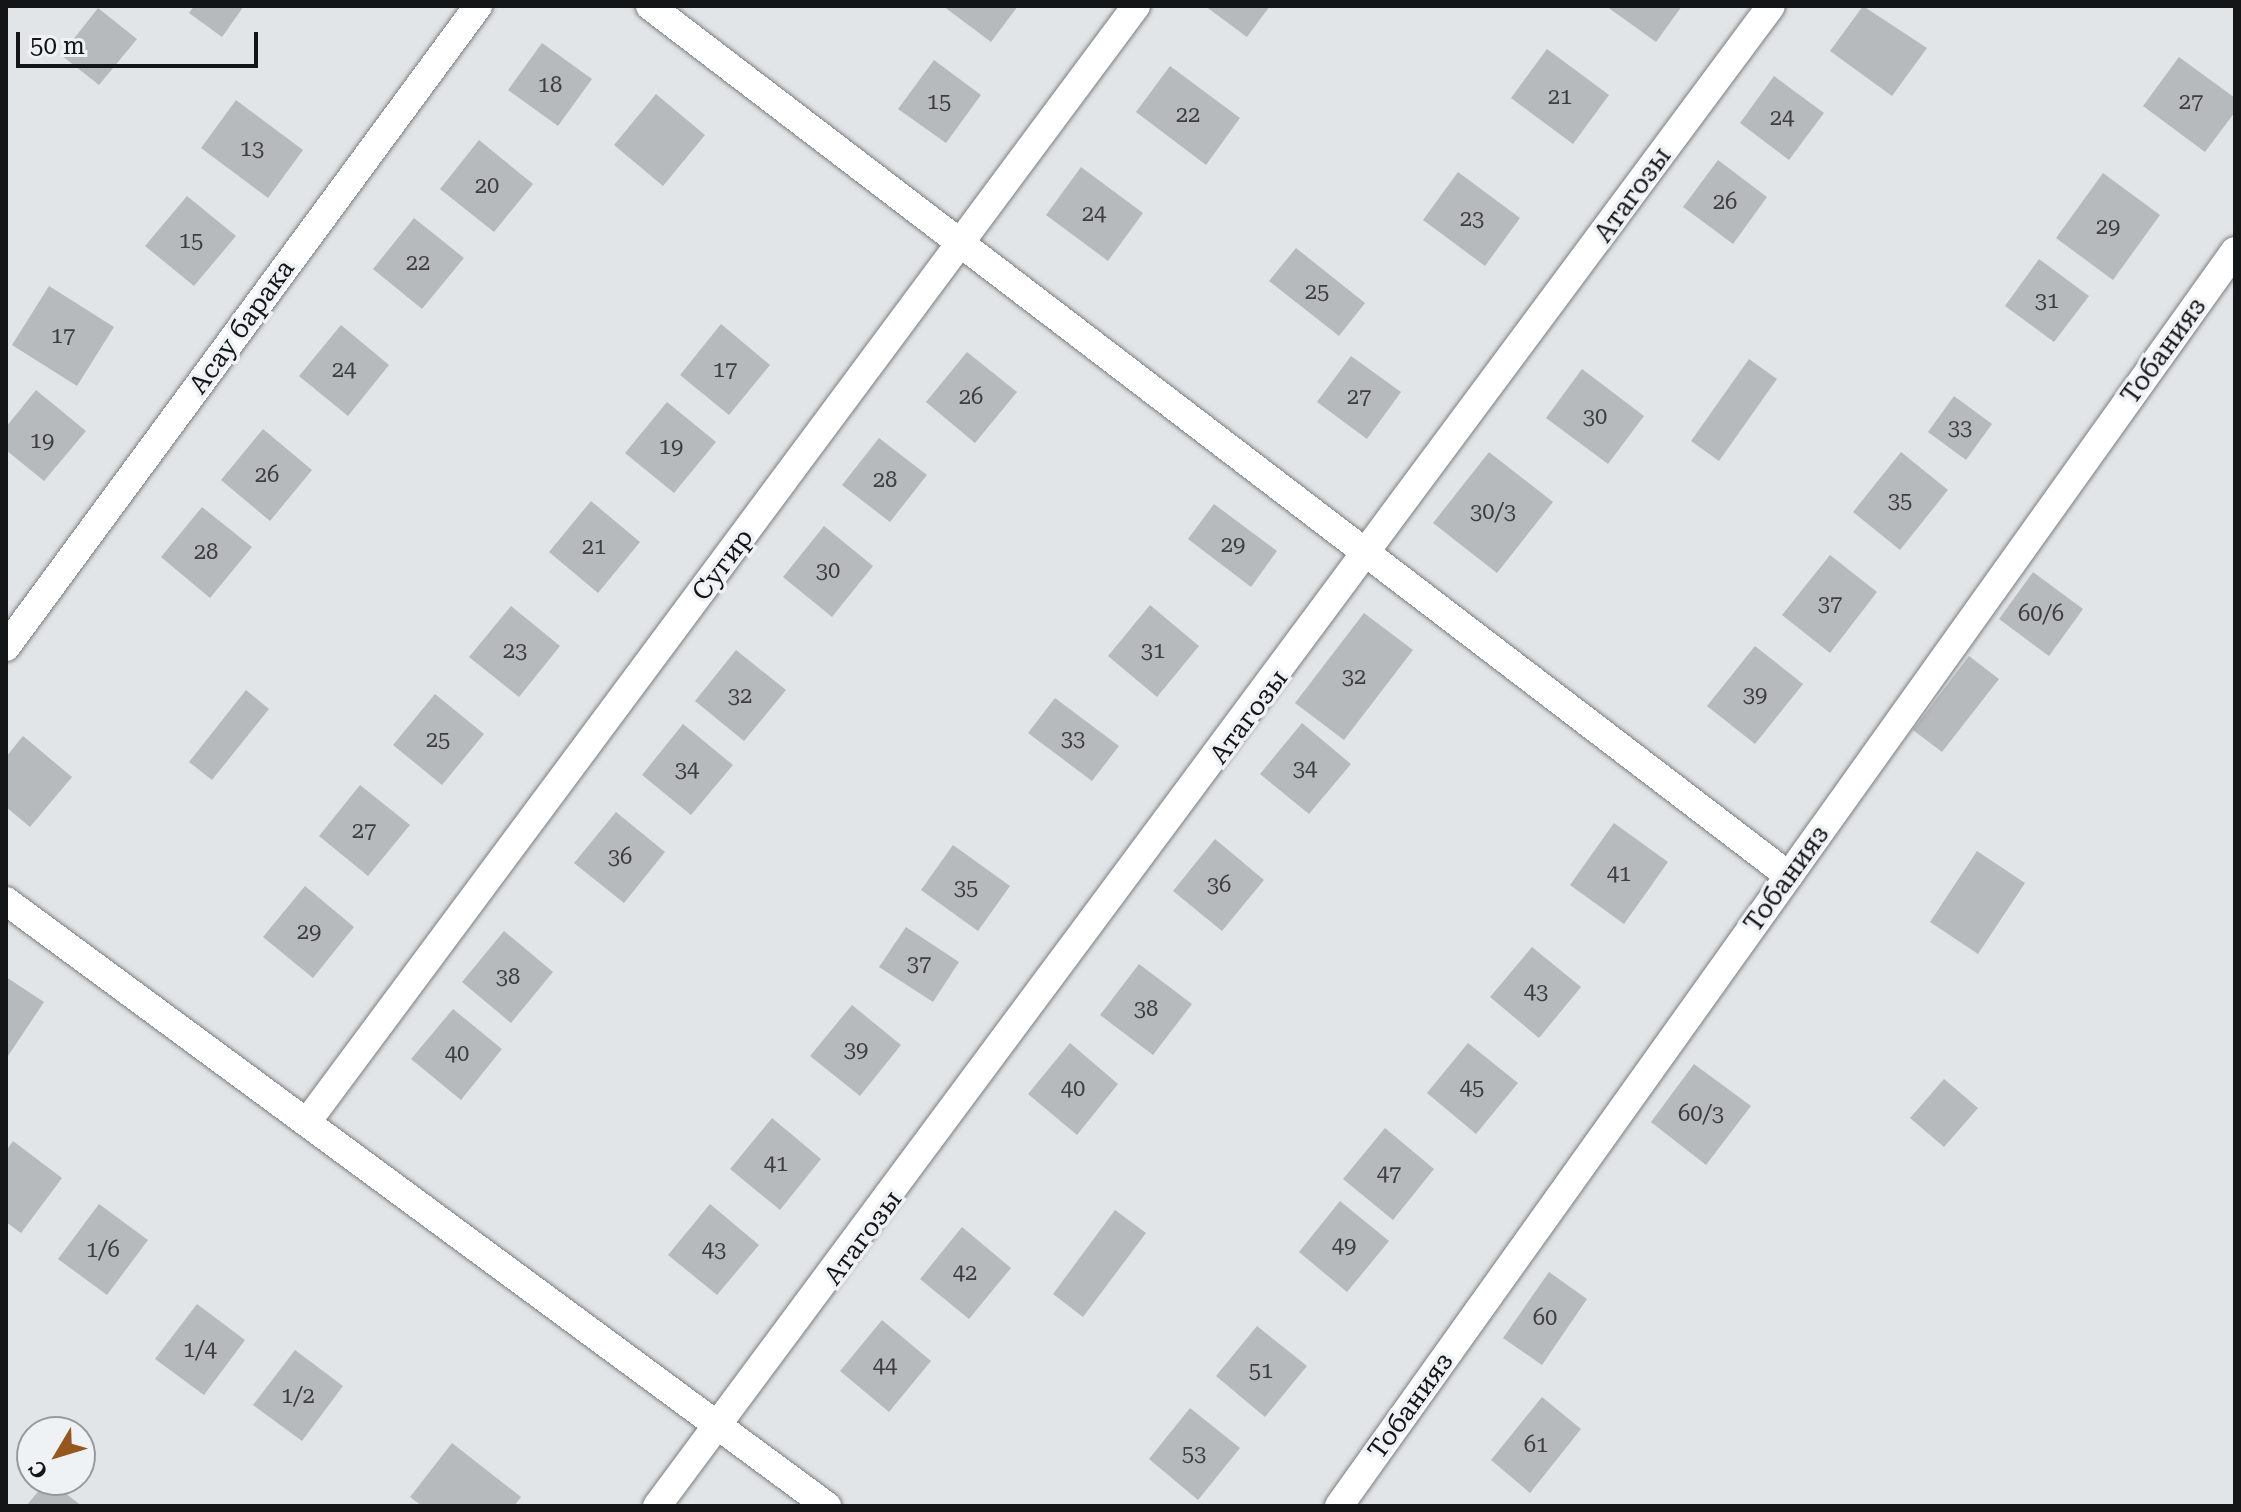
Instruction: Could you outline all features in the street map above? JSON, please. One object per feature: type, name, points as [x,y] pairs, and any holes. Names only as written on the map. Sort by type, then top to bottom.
[{"type":"street","name":"Асау барака","points":[[6,647],[478,6]]},
{"type":"street","points":[[650,6],[1789,876]]},
{"type":"street","name":"Сугир","points":[[307,1122],[1136,6]]},
{"type":"street","name":"Атагозы","points":[[657,1506],[723,1426],[1369,555],[1771,6]]},
{"type":"street","name":"Тобанияз","points":[[1339,1506],[2235,251]]},
{"type":"street","points":[[6,901],[723,1426],[827,1506]]},
{"type":"building","points":[[194,6],[244,6],[222,37],[189,13]]},
{"type":"building","points":[[943,6],[1018,6],[991,42]]},
{"type":"building","points":[[1205,6],[1270,6],[1247,37]]},
{"type":"building","points":[[1606,6],[1682,6],[1656,42]]},
{"type":"building","points":[[1863,6],[1927,48],[1892,96],[1830,51]]},
{"type":"building","points":[[98,8],[137,39],[99,85],[61,55]]},
{"type":"building","points":[[542,43],[592,79],[558,126],[508,90]]},
{"type":"building","points":[[1547,49],[1609,95],[1573,144],[1511,98]]},
{"type":"building","points":[[2179,57],[2235,98],[2235,112],[2205,152],[2143,106]]},
{"type":"building","points":[[934,60],[981,95],[946,143],[898,109]]},
{"type":"building","points":[[1170,66],[1240,118],[1206,165],[1136,112]]},
{"type":"building","points":[[1774,76],[1824,113],[1789,160],[1740,123]]},
{"type":"building","points":[[656,94],[705,135],[663,186],[614,145]]},
{"type":"building","points":[[236,100],[303,150],[268,198],[201,148]]},
{"type":"building","points":[[479,140],[533,184],[494,232],[440,189]]},
{"type":"building","points":[[1718,160],[1767,197],[1733,244],[1683,207]]},
{"type":"building","points":[[1081,167],[1143,213],[1108,261],[1046,215]]},
{"type":"building","points":[[1458,172],[1520,218],[1485,266],[1423,220]]},
{"type":"building","points":[[2103,173],[2160,215],[2113,280],[2056,238]]},
{"type":"building","points":[[187,196],[236,236],[194,286],[145,246]]},
{"type":"building","points":[[414,218],[464,258],[422,309],[373,269]]},
{"type":"building","points":[[1296,248],[1365,303],[1339,336],[1269,281]]},
{"type":"building","points":[[2039,259],[2089,296],[2054,342],[2005,306]]},
{"type":"building","points":[[49,286],[114,327],[77,386],[12,345]]},
{"type":"building","points":[[721,324],[770,365],[729,415],[680,375]]},
{"type":"building","points":[[341,325],[389,365],[348,416],[299,376]]},
{"type":"building","points":[[967,352],[1017,392],[975,443],[926,402]]},
{"type":"building","points":[[1351,356],[1401,392],[1367,439],[1317,402]]},
{"type":"building","points":[[1749,359],[1777,379],[1719,461],[1691,441]]},
{"type":"building","points":[[1582,369],[1644,416],[1608,464],[1546,418]]},
{"type":"building","points":[[36,390],[86,431],[44,481],[6,450],[6,427]]},
{"type":"building","points":[[1954,396],[1992,424],[1966,460],[1928,432]]},
{"type":"building","points":[[667,402],[716,442],[674,493],[625,453]]},
{"type":"building","points":[[263,429],[312,470],[270,521],[221,480]]},
{"type":"building","points":[[879,438],[927,475],[890,522],[842,485]]},
{"type":"building","points":[[1489,452],[1553,502],[1497,573],[1433,523]]},
{"type":"building","points":[[1901,452],[1948,490],[1900,550],[1853,512]]},
{"type":"building","points":[[591,501],[640,542],[598,593],[549,552]]},
{"type":"building","points":[[1214,504],[1277,551],[1251,587],[1188,539]]},
{"type":"building","points":[[202,507],[252,547],[210,598],[161,557]]},
{"type":"building","points":[[824,526],[873,566],[832,617],[783,577]]},
{"type":"building","points":[[1830,555],[1877,592],[1830,653],[1782,615]]},
{"type":"building","points":[[2033,572],[2083,609],[2049,656],[1999,619]]},
{"type":"building","points":[[1150,605],[1199,646],[1157,697],[1108,656]]},
{"type":"building","points":[[511,606],[560,646],[519,697],[469,657]]},
{"type":"building","points":[[1364,613],[1413,650],[1344,740],[1295,703]]},
{"type":"building","points":[[1755,646],[1803,684],[1755,744],[1707,706]]},
{"type":"building","points":[[736,650],[786,690],[744,741],[695,701]]},
{"type":"building","points":[[1969,656],[1999,679],[1942,752],[1913,730]]},
{"type":"building","points":[[246,690],[269,709],[212,780],[189,762]]},
{"type":"building","points":[[435,694],[484,734],[442,785],[393,745]]},
{"type":"building","points":[[1055,698],[1119,746],[1092,781],[1028,733]]},
{"type":"building","points":[[1302,723],[1351,764],[1309,814],[1260,774]]},
{"type":"building","points":[[683,724],[733,765],[691,815],[642,775]]},
{"type":"building","points":[[23,736],[72,777],[30,827],[6,807],[6,757]]},
{"type":"building","points":[[360,785],[410,825],[368,876],[319,836]]},
{"type":"building","points":[[616,812],[665,852],[624,903],[574,863]]},
{"type":"building","points":[[1614,823],[1668,862],[1624,924],[1570,885]]},
{"type":"building","points":[[1215,839],[1264,880],[1222,931],[1173,891]]},
{"type":"building","points":[[953,845],[1010,886],[978,931],[921,890]]},
{"type":"building","points":[[1977,851],[2025,883],[1978,954],[1930,922]]},
{"type":"building","points":[[305,886],[354,927],[313,978],[263,937]]},
{"type":"building","points":[[906,927],[959,962],[933,1002],[879,967]]},
{"type":"building","points":[[504,931],[553,972],[511,1023],[462,982]]},
{"type":"building","points":[[1532,947],[1581,987],[1539,1038],[1490,997]]},
{"type":"building","points":[[1139,964],[1192,1004],[1153,1055],[1100,1015]]},
{"type":"building","points":[[6,977],[44,1002],[6,1059]]},
{"type":"building","points":[[852,1005],[901,1045],[860,1096],[810,1056]]},
{"type":"building","points":[[453,1009],[502,1049],[461,1100],[411,1059]]},
{"type":"building","points":[[1070,1043],[1118,1084],[1077,1135],[1028,1094]]},
{"type":"building","points":[[1468,1043],[1518,1083],[1476,1134],[1427,1093]]},
{"type":"building","points":[[1694,1064],[1751,1106],[1706,1165],[1651,1122]]},
{"type":"building","points":[[1944,1079],[1978,1108],[1944,1147],[1910,1118]]},
{"type":"building","points":[[772,1118],[821,1159],[780,1210],[730,1169]]},
{"type":"building","points":[[1385,1128],[1434,1169],[1393,1220],[1343,1179]]},
{"type":"building","points":[[13,1141],[62,1178],[21,1233],[6,1222],[6,1151]]},
{"type":"building","points":[[1340,1201],[1389,1241],[1347,1292],[1299,1252]]},
{"type":"building","points":[[99,1204],[148,1240],[107,1295],[58,1259]]},
{"type":"building","points":[[710,1204],[759,1245],[717,1295],[668,1255]]},
{"type":"building","points":[[1115,1210],[1146,1233],[1083,1317],[1053,1294]]},
{"type":"building","points":[[962,1227],[1011,1268],[969,1319],[920,1279]]},
{"type":"building","points":[[1549,1272],[1587,1299],[1542,1365],[1503,1338]]},
{"type":"building","points":[[197,1304],[245,1340],[204,1395],[155,1359]]},
{"type":"building","points":[[882,1320],[931,1361],[889,1412],[840,1371]]},
{"type":"building","points":[[1257,1326],[1307,1366],[1265,1417],[1216,1376]]},
{"type":"building","points":[[295,1350],[343,1386],[302,1441],[253,1405]]},
{"type":"building","points":[[1542,1397],[1581,1429],[1530,1493],[1491,1460]]},
{"type":"building","points":[[1190,1408],[1240,1448],[1198,1500],[1149,1459]]},
{"type":"building","points":[[452,1443],[521,1497],[514,1506],[422,1506],[410,1497]]},
{"type":"building","points":[[34,1496],[69,1496],[82,1506],[26,1506]]}]
